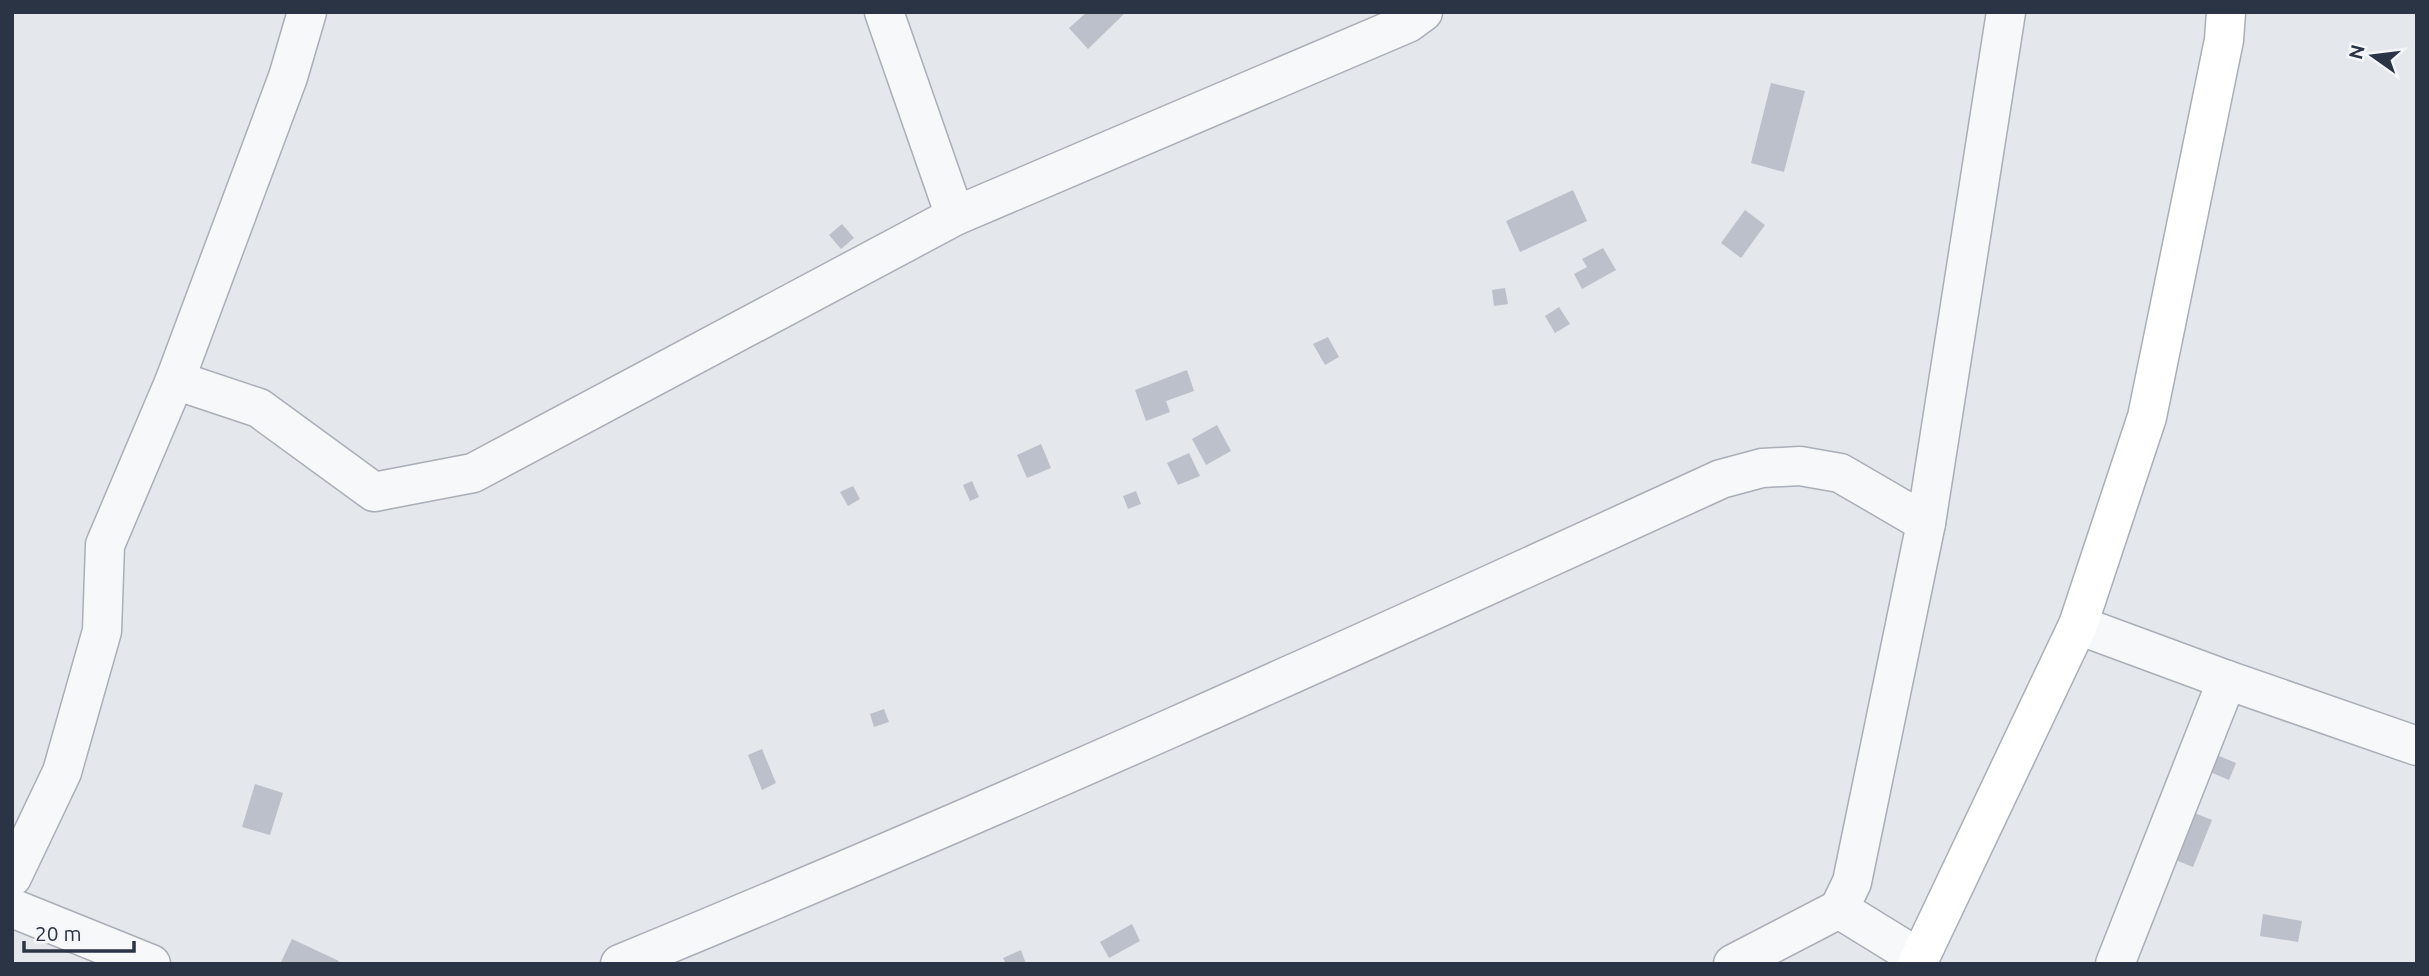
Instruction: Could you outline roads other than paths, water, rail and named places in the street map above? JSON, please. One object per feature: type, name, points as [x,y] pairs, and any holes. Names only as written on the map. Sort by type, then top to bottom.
[{"type":"street","points":[[12,877],[62,772],[102,631],[105,545],[175,380],[288,77],[307,12]]},
{"type":"street","points":[[884,12],[955,216]]},
{"type":"street","points":[[175,380],[259,408],[374,492],[473,473],[955,216],[1408,23],[1423,12]]},
{"type":"street","points":[[1733,964],[1839,909],[1852,882],[1926,523],[2006,12]]},
{"type":"street","points":[[1839,909],[1918,961],[2078,625],[2147,417],[2224,40],[2226,12]]},
{"type":"street","points":[[620,964],[818,883],[1455,601],[1721,479],[1762,468],[1800,467],[1840,473],[1926,523]]},
{"type":"street","points":[[2078,625],[2417,746]]},
{"type":"street","points":[[2115,964],[2227,680]]},
{"type":"street","points":[[12,908],[151,964]]}]
